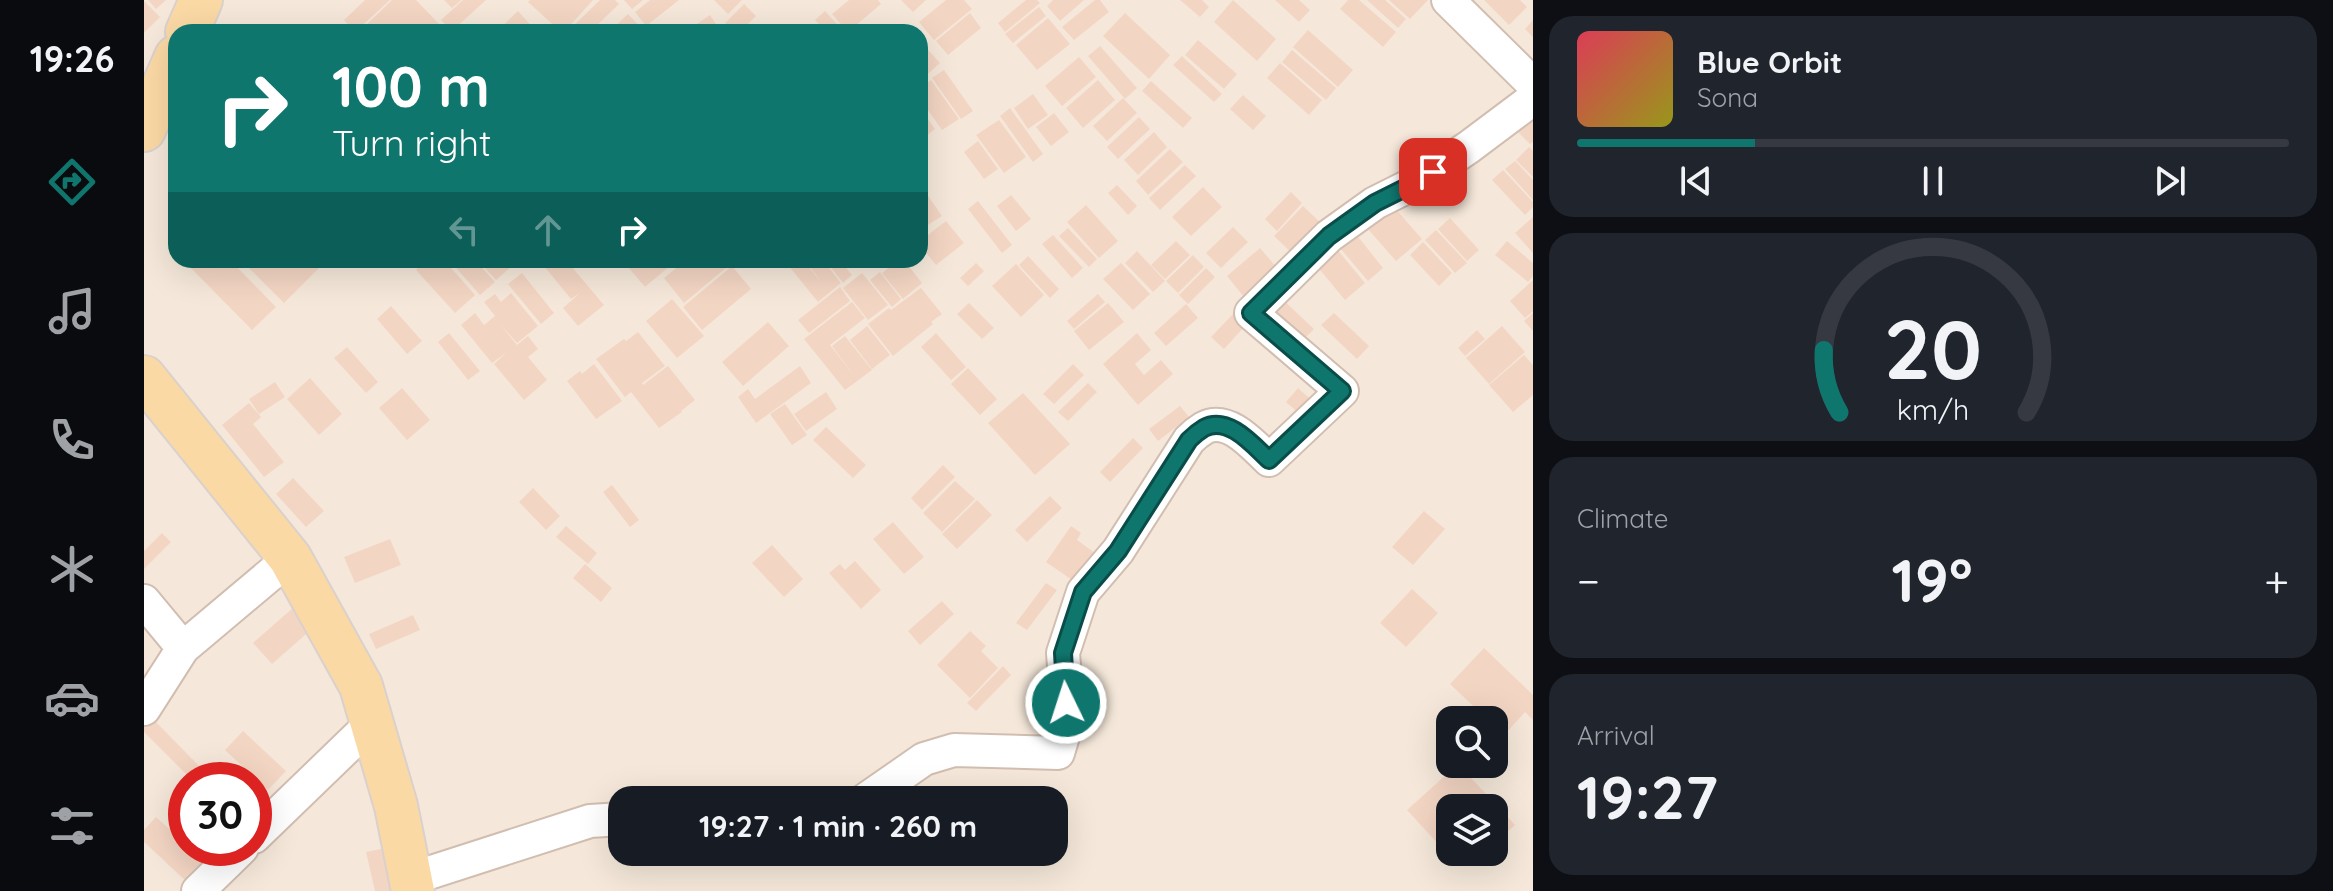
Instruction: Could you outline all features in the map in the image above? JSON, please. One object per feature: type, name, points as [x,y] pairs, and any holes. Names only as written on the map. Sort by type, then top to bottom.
[{"type":"main road","points":[[189,24],[201,0]]},
{"type":"main road","points":[[144,130],[168,67]]},
{"type":"main road","points":[[144,377],[290,558],[361,686],[396,806],[411,885]]},
{"type":"street","points":[[1454,2],[1533,84]]},
{"type":"street","points":[[885,786],[924,759],[954,750],[1058,753],[1068,719],[1063,653],[1083,592],[1118,551],[1189,440],[1205,427],[1219,424],[1241,434],[1269,460],[1342,391],[1251,313],[1329,236],[1375,203],[1437,169],[1533,99]]},
{"type":"street","points":[[144,709],[183,648],[290,558]]},
{"type":"street","points":[[144,601],[183,648]]},
{"type":"street","points":[[272,820],[371,724]]},
{"type":"street","points":[[411,885],[590,821],[608,820]]},
{"type":"street","points":[[198,891],[224,866]]},
{"type":"shaded area","points":[[144,0],[1533,0],[1533,891],[144,891]]},
{"type":"building","points":[[148,0],[166,0],[156,9]]},
{"type":"building","points":[[365,0],[390,0],[364,24],[348,24],[344,20]]},
{"type":"building","points":[[392,0],[416,0],[439,24],[367,24]]},
{"type":"building","points":[[444,0],[461,0],[452,8]]},
{"type":"building","points":[[463,0],[486,0],[460,24],[445,24],[441,20]]},
{"type":"building","points":[[593,0],[571,24],[552,24],[528,2]]},
{"type":"building","points":[[600,0],[615,0],[619,4],[598,24],[575,24]]},
{"type":"building","points":[[624,0],[643,0],[632,9]]},
{"type":"building","points":[[650,0],[679,0],[649,24],[644,24],[635,12]]},
{"type":"building","points":[[714,0],[742,0],[728,14]]},
{"type":"building","points":[[849,0],[878,0],[881,4],[857,24],[841,24],[832,14]]},
{"type":"building","points":[[901,0],[926,0],[913,12]]},
{"type":"building","points":[[946,0],[964,0],[972,9],[934,40],[928,33],[928,24],[919,22]]},
{"type":"building","points":[[1026,0],[1040,3],[1005,32],[998,23]]},
{"type":"building","points":[[1053,0],[1084,0],[1060,21],[1047,6]]},
{"type":"building","points":[[1095,0],[1100,0],[1109,12],[1074,40],[1062,27]]},
{"type":"building","points":[[1180,0],[1202,0],[1209,7],[1200,17]]},
{"type":"building","points":[[1233,0],[1276,39],[1257,61],[1214,22]]},
{"type":"building","points":[[1275,0],[1299,0],[1310,10],[1299,22]]},
{"type":"building","points":[[1348,0],[1359,0],[1396,32],[1383,47],[1340,9]]},
{"type":"building","points":[[1367,0],[1385,0],[1406,19],[1398,28]]},
{"type":"building","points":[[1389,0],[1428,0],[1410,19]]},
{"type":"building","points":[[1484,0],[1520,0],[1527,7],[1509,25]]},
{"type":"building","points":[[144,1],[160,17],[144,33]]},
{"type":"building","points":[[744,4],[756,16],[748,24],[725,23]]},
{"type":"building","points":[[1039,7],[1046,16],[1013,43],[1005,34]]},
{"type":"building","points":[[518,11],[530,24],[504,24]]},
{"type":"building","points":[[825,11],[837,24],[819,24],[815,20]]},
{"type":"building","points":[[970,13],[981,28],[948,55],[936,41]]},
{"type":"building","points":[[1125,13],[1170,55],[1149,79],[1103,36]]},
{"type":"building","points":[[628,14],[637,24],[617,24]]},
{"type":"building","points":[[710,15],[716,24],[697,24]]},
{"type":"building","points":[[1048,18],[1070,44],[1037,70],[1016,45]]},
{"type":"building","points":[[1533,20],[1533,37],[1525,29]]},
{"type":"building","points":[[1308,30],[1353,70],[1338,87],[1293,47]]},
{"type":"building","points":[[1198,40],[1237,74],[1224,89],[1185,55]]},
{"type":"building","points":[[1100,46],[1137,88],[1125,99],[1088,56]]},
{"type":"building","points":[[928,50],[940,63],[928,74]]},
{"type":"building","points":[[1292,50],[1336,88],[1326,100],[1282,62]]},
{"type":"building","points":[[1182,56],[1222,94],[1214,102],[1173,65]]},
{"type":"building","points":[[1079,57],[1096,77],[1062,106],[1045,86]]},
{"type":"building","points":[[1280,63],[1322,100],[1309,115],[1267,78]]},
{"type":"building","points":[[944,70],[973,111],[961,119],[932,78]]},
{"type":"building","points":[[931,80],[959,119],[942,130],[928,110],[928,82]]},
{"type":"building","points":[[1098,80],[1115,100],[1083,128],[1066,108]]},
{"type":"building","points":[[1151,81],[1192,118],[1183,128],[1142,91]]},
{"type":"building","points":[[1033,94],[1048,115],[1028,129],[1014,108]]},
{"type":"building","points":[[1243,95],[1266,116],[1253,130],[1230,109]]},
{"type":"building","points":[[1123,98],[1137,113],[1107,141],[1093,126]]},
{"type":"building","points":[[1010,108],[1043,154],[1033,162],[1000,116]]},
{"type":"building","points":[[1533,108],[1533,142],[1530,144],[1513,127]]},
{"type":"building","points":[[1054,113],[1069,132],[1051,146],[1036,127]]},
{"type":"building","points":[[1139,117],[1150,129],[1118,159],[1107,147]]},
{"type":"building","points":[[928,119],[935,129],[928,135]]},
{"type":"building","points":[[999,120],[1026,157],[1004,173],[976,135]]},
{"type":"building","points":[[1154,132],[1167,147],[1138,175],[1124,160]]},
{"type":"building","points":[[978,141],[998,169],[984,179],[964,152]]},
{"type":"building","points":[[1529,147],[1533,151],[1533,177],[1516,160]]},
{"type":"building","points":[[1170,149],[1183,162],[1148,195],[1136,181]]},
{"type":"building","points":[[1515,161],[1533,180],[1533,200],[1505,169]]},
{"type":"building","points":[[1185,165],[1196,176],[1160,210],[1149,198]]},
{"type":"building","points":[[1503,170],[1533,202],[1533,207],[1525,215],[1492,180]]},
{"type":"building","points":[[1117,185],[1137,206],[1128,215],[1108,193]]},
{"type":"building","points":[[1203,187],[1222,207],[1191,236],[1172,217]]},
{"type":"building","points":[[1291,192],[1302,203],[1277,231],[1265,219]]},
{"type":"building","points":[[1011,195],[1031,219],[1016,231],[997,206]]},
{"type":"building","points":[[928,196],[942,216],[928,225]]},
{"type":"building","points":[[978,201],[1012,245],[1002,253],[968,209]]},
{"type":"building","points":[[1086,205],[1118,241],[1099,258],[1067,222]]},
{"type":"building","points":[[1303,206],[1325,227],[1296,257],[1274,236]]},
{"type":"building","points":[[1393,206],[1422,239],[1396,261],[1367,228]]},
{"type":"building","points":[[1533,217],[1533,253],[1515,233]]},
{"type":"building","points":[[1450,218],[1479,250],[1467,261],[1438,229]]},
{"type":"building","points":[[946,221],[964,243],[936,265],[928,255],[928,235]]},
{"type":"building","points":[[1233,227],[1248,242],[1221,268],[1206,253]]},
{"type":"building","points":[[1068,228],[1097,259],[1089,267],[1059,236]]},
{"type":"building","points":[[1436,230],[1467,263],[1455,273],[1425,240]]},
{"type":"building","points":[[1356,234],[1383,268],[1368,281],[1340,248]]},
{"type":"building","points":[[1053,235],[1083,268],[1072,278],[1042,244]]},
{"type":"building","points":[[1176,241],[1190,255],[1165,279],[1151,265]]},
{"type":"building","points":[[1507,241],[1533,263],[1533,276],[1528,282],[1495,255]]},
{"type":"building","points":[[1423,242],[1452,273],[1439,286],[1410,255]]},
{"type":"building","points":[[1260,248],[1277,268],[1244,297],[1227,276]]},
{"type":"building","points":[[1336,248],[1365,283],[1345,300],[1316,265]]},
{"type":"building","points":[[1137,251],[1165,281],[1153,292],[1125,263]]},
{"type":"building","points":[[1193,255],[1204,267],[1178,293],[1166,281]]},
{"type":"building","points":[[1028,256],[1059,289],[1050,298],[1019,265]]},
{"type":"building","points":[[976,263],[984,271],[968,286],[960,278]]},
{"type":"building","points":[[1121,263],[1150,294],[1133,310],[1103,279]]},
{"type":"building","points":[[1016,264],[1044,295],[1021,317],[992,286]]},
{"type":"building","points":[[191,268],[238,268],[276,307],[252,330]]},
{"type":"building","points":[[249,268],[319,268],[284,303]]},
{"type":"building","points":[[451,268],[475,295],[455,313],[416,270]]},
{"type":"building","points":[[456,268],[482,268],[495,282],[480,295]]},
{"type":"building","points":[[485,268],[510,268],[496,280]]},
{"type":"building","points":[[546,268],[573,268],[604,305],[578,326],[563,308],[581,292],[571,299]]},
{"type":"building","points":[[629,268],[668,268],[645,287]]},
{"type":"building","points":[[676,268],[726,268],[684,303],[664,278]]},
{"type":"building","points":[[730,268],[734,268],[751,289],[702,330],[683,307]]},
{"type":"building","points":[[790,268],[810,268],[822,283],[811,268],[829,268],[841,283],[818,302]]},
{"type":"building","points":[[831,268],[846,268],[852,275],[843,283]]},
{"type":"building","points":[[889,268],[910,268],[922,283],[903,299],[882,273]]},
{"type":"building","points":[[1206,268],[1215,277],[1188,304],[1179,295]]},
{"type":"building","points":[[880,272],[901,299],[892,307],[870,280]]},
{"type":"building","points":[[522,273],[554,313],[541,324],[508,284]]},
{"type":"building","points":[[862,273],[888,305],[868,320],[843,288]]},
{"type":"building","points":[[1533,280],[1533,311],[1525,318],[1510,301]]},
{"type":"building","points":[[840,287],[850,301],[809,333],[798,320]]},
{"type":"building","points":[[921,288],[942,314],[893,356],[868,324]]},
{"type":"building","points":[[511,293],[538,326],[517,343],[499,323],[517,345],[528,336],[538,349],[528,357],[547,380],[524,400],[494,364],[507,352],[492,363],[461,325],[475,313],[484,325],[495,316],[484,302],[495,294],[501,302]]},
{"type":"building","points":[[1098,294],[1105,302],[1074,329],[1067,321]]},
{"type":"building","points":[[1279,296],[1314,329],[1298,345],[1264,312]]},
{"type":"building","points":[[672,299],[704,336],[677,358],[646,321]]},
{"type":"building","points":[[852,302],[865,318],[830,345],[856,378],[832,346],[845,336],[872,370],[845,390],[804,339]]},
{"type":"building","points":[[969,303],[994,328],[982,339],[957,314]]},
{"type":"building","points":[[1108,303],[1124,322],[1089,350],[1074,331]]},
{"type":"building","points":[[1186,304],[1198,318],[1166,346],[1154,333]]},
{"type":"building","points":[[391,306],[422,341],[407,354],[377,319]]},
{"type":"building","points":[[1234,313],[1246,325],[1224,349],[1211,337]]},
{"type":"building","points":[[1334,313],[1369,346],[1357,359],[1321,325]]},
{"type":"building","points":[[1533,313],[1533,331],[1524,321]]},
{"type":"building","points":[[768,322],[789,346],[743,386],[722,362]]},
{"type":"building","points":[[867,326],[890,355],[872,369],[850,340]]},
{"type":"building","points":[[1502,326],[1525,352],[1489,384],[1466,358]]},
{"type":"building","points":[[1477,330],[1485,339],[1465,356],[1458,348]]},
{"type":"building","points":[[638,332],[665,366],[643,385],[668,366],[695,400],[659,428],[631,392],[625,397],[596,359]]},
{"type":"building","points":[[449,333],[480,371],[468,380],[438,342]]},
{"type":"building","points":[[936,333],[966,367],[951,380],[921,347]]},
{"type":"building","points":[[1137,333],[1151,350],[1135,364],[1144,375],[1161,360],[1173,374],[1138,405],[1103,364]]},
{"type":"building","points":[[347,347],[378,382],[366,393],[334,358]]},
{"type":"building","points":[[1524,355],[1533,365],[1533,395],[1513,412],[1489,385]]},
{"type":"building","points":[[594,364],[622,401],[596,419],[567,381]]},
{"type":"building","points":[[1073,364],[1084,375],[1054,404],[1043,394]]},
{"type":"building","points":[[800,366],[811,383],[756,423],[738,397],[748,389],[755,399]]},
{"type":"building","points":[[968,368],[997,399],[980,415],[951,384]]},
{"type":"building","points":[[310,378],[342,414],[319,435],[287,399]]},
{"type":"building","points":[[275,382],[285,397],[259,414],[249,399]]},
{"type":"building","points":[[1088,383],[1097,392],[1068,421],[1058,412]]},
{"type":"building","points":[[402,388],[430,420],[407,440],[379,408]]},
{"type":"building","points":[[1298,388],[1316,404],[1304,418],[1286,402]]},
{"type":"building","points":[[826,392],[837,409],[806,431],[794,414]]},
{"type":"building","points":[[1023,393],[1070,444],[1035,475],[988,423]]},
{"type":"building","points":[[249,403],[261,417],[253,424],[284,462],[264,477],[222,425]]},
{"type":"building","points":[[785,404],[807,435],[792,445],[770,414]]},
{"type":"building","points":[[1180,406],[1189,417],[1158,441],[1149,429]]},
{"type":"building","points":[[826,427],[866,465],[853,478],[813,440]]},
{"type":"building","points":[[1133,438],[1143,448],[1110,482],[1100,472]]},
{"type":"building","points":[[943,465],[955,477],[922,510],[911,498]]},
{"type":"building","points":[[293,478],[324,511],[306,527],[276,494]]},
{"type":"building","points":[[955,481],[975,499],[942,532],[923,513]]},
{"type":"building","points":[[612,485],[639,520],[630,527],[603,492]]},
{"type":"building","points":[[533,488],[560,516],[546,530],[519,502]]},
{"type":"building","points":[[1050,496],[1062,508],[1027,542],[1015,530]]},
{"type":"building","points":[[977,500],[992,515],[957,549],[942,534]]},
{"type":"building","points":[[1424,511],[1445,529],[1413,565],[1392,547]]},
{"type":"building","points":[[893,522],[924,557],[904,574],[873,539]]},
{"type":"building","points":[[566,526],[597,553],[588,564],[556,537]]},
{"type":"building","points":[[1071,526],[1081,533],[1077,540],[1095,553],[1075,582],[1046,562]]},
{"type":"building","points":[[162,533],[171,542],[144,569],[144,551]]},
{"type":"building","points":[[390,539],[401,565],[355,583],[344,557]]},
{"type":"building","points":[[772,545],[803,579],[784,597],[752,563]]},
{"type":"building","points":[[855,561],[881,590],[861,609],[829,573],[840,564],[845,570]]},
{"type":"building","points":[[585,564],[612,588],[601,602],[573,578]]},
{"type":"building","points":[[1046,583],[1057,590],[1027,630],[1016,623]]},
{"type":"building","points":[[1412,589],[1438,613],[1406,647],[1380,623]]},
{"type":"building","points":[[942,601],[954,614],[920,645],[908,631]]},
{"type":"building","points":[[294,607],[313,628],[272,664],[253,643]]},
{"type":"building","points":[[413,615],[420,630],[376,649],[369,634]]},
{"type":"building","points":[[970,631],[986,646],[981,651],[998,668],[970,698],[937,665]]},
{"type":"building","points":[[1484,648],[1533,695],[1533,720],[1525,712],[1508,731],[1508,706],[1473,706],[1450,684]]},
{"type":"building","points":[[1003,666],[1011,675],[976,711],[967,703]]},
{"type":"building","points":[[152,718],[195,762],[174,762],[144,732],[144,726]]},
{"type":"building","points":[[243,731],[286,771],[272,786],[272,762],[238,762],[225,750]]},
{"type":"building","points":[[1442,778],[1471,778],[1486,794],[1436,794],[1436,842],[1407,810]]},
{"type":"building","points":[[156,817],[168,828],[168,864],[144,842],[144,830]]},
{"type":"building","points":[[1508,818],[1515,825],[1508,831]]},
{"type":"building","points":[[385,848],[395,891],[375,891],[366,852]]},
{"type":"building","points":[[170,866],[201,866],[187,882]]},
{"type":"route","points":[[1066,703],[1063,653],[1083,592],[1118,551],[1189,440],[1205,427],[1219,424],[1241,434],[1269,460],[1342,391],[1251,313],[1329,236],[1375,203],[1433,172]]}]
